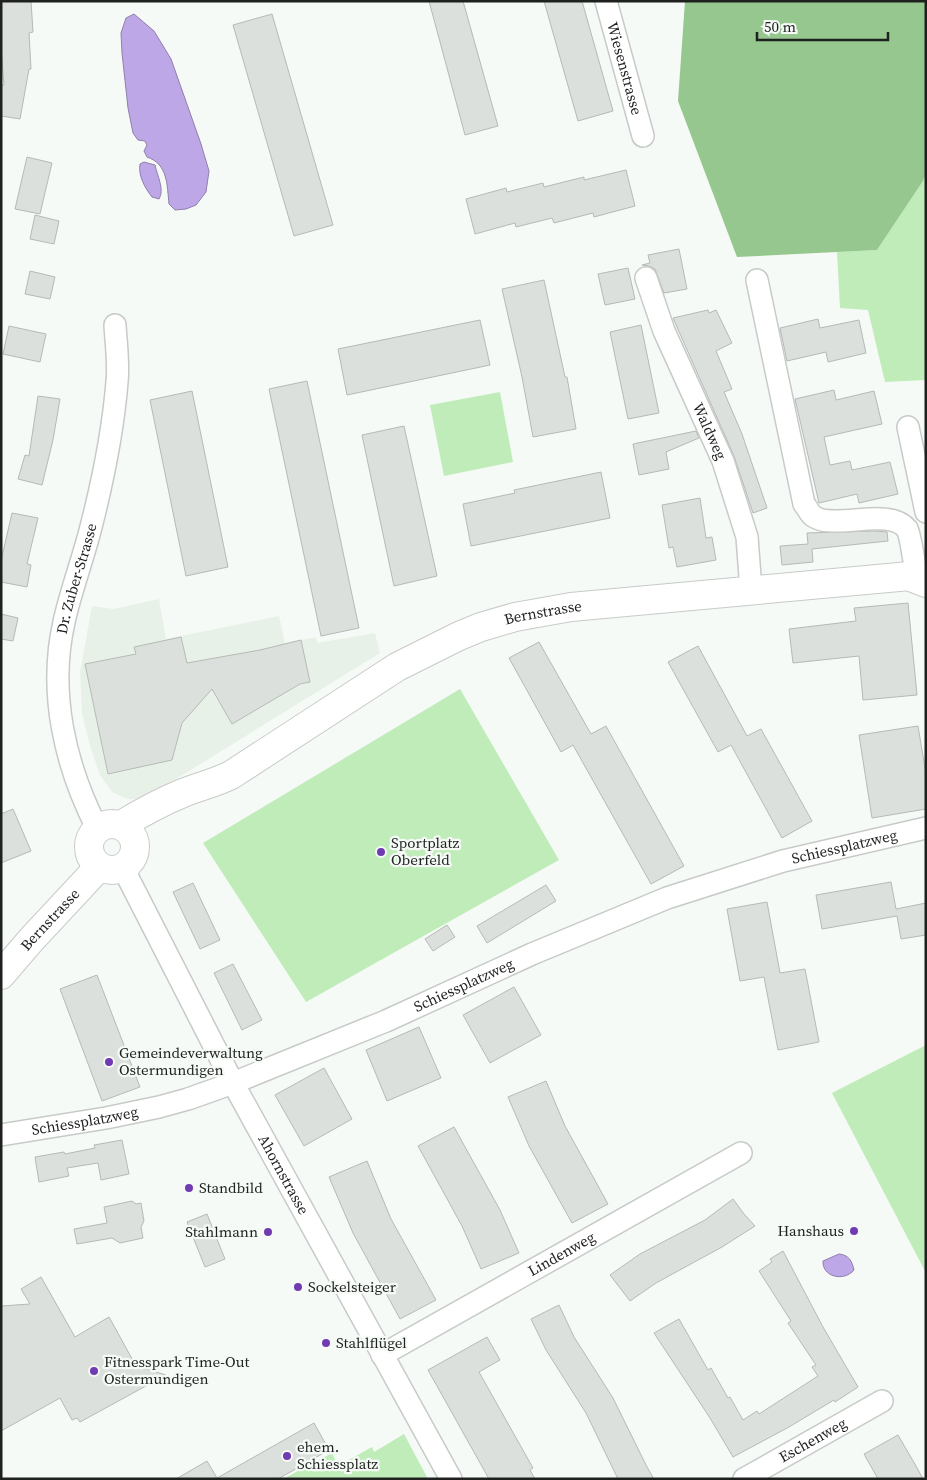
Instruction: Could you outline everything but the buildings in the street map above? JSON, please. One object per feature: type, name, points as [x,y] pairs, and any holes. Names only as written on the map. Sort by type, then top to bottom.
[{"type":"main road","name":"Bernstrasse","points":[[1,950],[162,802],[231,775],[397,667],[481,627],[523,615],[571,606],[908,576],[923,582]]},
{"type":"main road","name":"Bernstrasse","points":[[1,974],[111,847]]},
{"type":"street","name":"Wiesenstrasse","points":[[606,1],[644,136]]},
{"type":"street","name":"Waldweg","points":[[646,278],[664,331],[723,462],[747,537],[750,590]]},
{"type":"street","name":"Bernstrasse","points":[[756,280],[804,504],[813,516],[826,520],[883,519],[899,522],[908,531],[923,582]]},
{"type":"street","name":"Dr. Zuber-Strasse","points":[[111,847],[85,804],[71,763],[61,716],[58,670],[63,624],[91,528],[108,451],[117,380],[115,325]]},
{"type":"street","points":[[908,427],[926,512]]},
{"type":"street","name":"Schiessplatzweg","points":[[1,1135],[71,1125],[142,1111],[188,1098],[233,1083],[386,1021],[532,954],[667,898],[782,861],[926,828]]},
{"type":"street","name":"Ahornstrasse","points":[[111,847],[233,1083],[451,1479]]},
{"type":"street","name":"Lindenweg","points":[[382,1355],[740,1153]]},
{"type":"street","name":"Eschenweg","points":[[744,1479],[882,1402]]},
{"type":"shaded area","points":[[134,14],[154,31],[171,59],[209,171],[206,192],[196,205],[186,209],[175,210],[169,204],[167,183],[163,170],[154,160],[147,157],[144,151],[147,145],[145,141],[138,140],[133,133],[128,108],[121,33],[126,18]]},
{"type":"shaded area","points":[[144,162],[155,165],[161,187],[159,199],[152,197],[143,182],[140,164]]},
{"type":"shaded area","points":[[159,599],[166,639],[279,616],[285,643],[316,637],[317,643],[375,633],[380,653],[147,797],[127,799],[112,792],[100,775],[82,714],[80,672],[92,606],[114,609]]},
{"type":"shaded area","points":[[839,1254],[848,1257],[854,1270],[850,1274],[840,1277],[826,1271],[823,1261]]},
{"type":"green space","points":[[685,1],[926,1],[926,173],[923,181],[877,250],[737,257],[678,101]]},
{"type":"green space","points":[[926,173],[926,380],[885,382],[868,310],[840,308],[837,252],[877,250],[923,181]]},
{"type":"green space","points":[[500,392],[513,462],[444,476],[430,405]]},
{"type":"green space","name":"Sportplatz Oberfeld","points":[[460,689],[559,860],[306,1002],[203,843]]},
{"type":"green space","points":[[926,1045],[926,1273],[832,1093]]},
{"type":"green space","points":[[404,1434],[428,1479],[283,1479],[332,1453],[338,1466],[372,1447],[374,1452]]},
{"type":"place","name":"Sportplatz Oberfeld","points":[[381,852]]},
{"type":"place","name":"Gemeindeverwaltung Ostermundigen","points":[[109,1062]]},
{"type":"place","name":"Standbild","points":[[189,1188]]},
{"type":"place","name":"Hanshaus","points":[[854,1231]]},
{"type":"place","name":"Stahlmann","points":[[268,1232]]},
{"type":"place","name":"Sockelsteiger","points":[[298,1287]]},
{"type":"place","name":"Stahlflügel","points":[[326,1343]]},
{"type":"place","name":"Fitnesspark Time-Out Ostermundigen","points":[[94,1371]]},
{"type":"place","name":"ehem. Schiessplatz","points":[[287,1456]]}]
